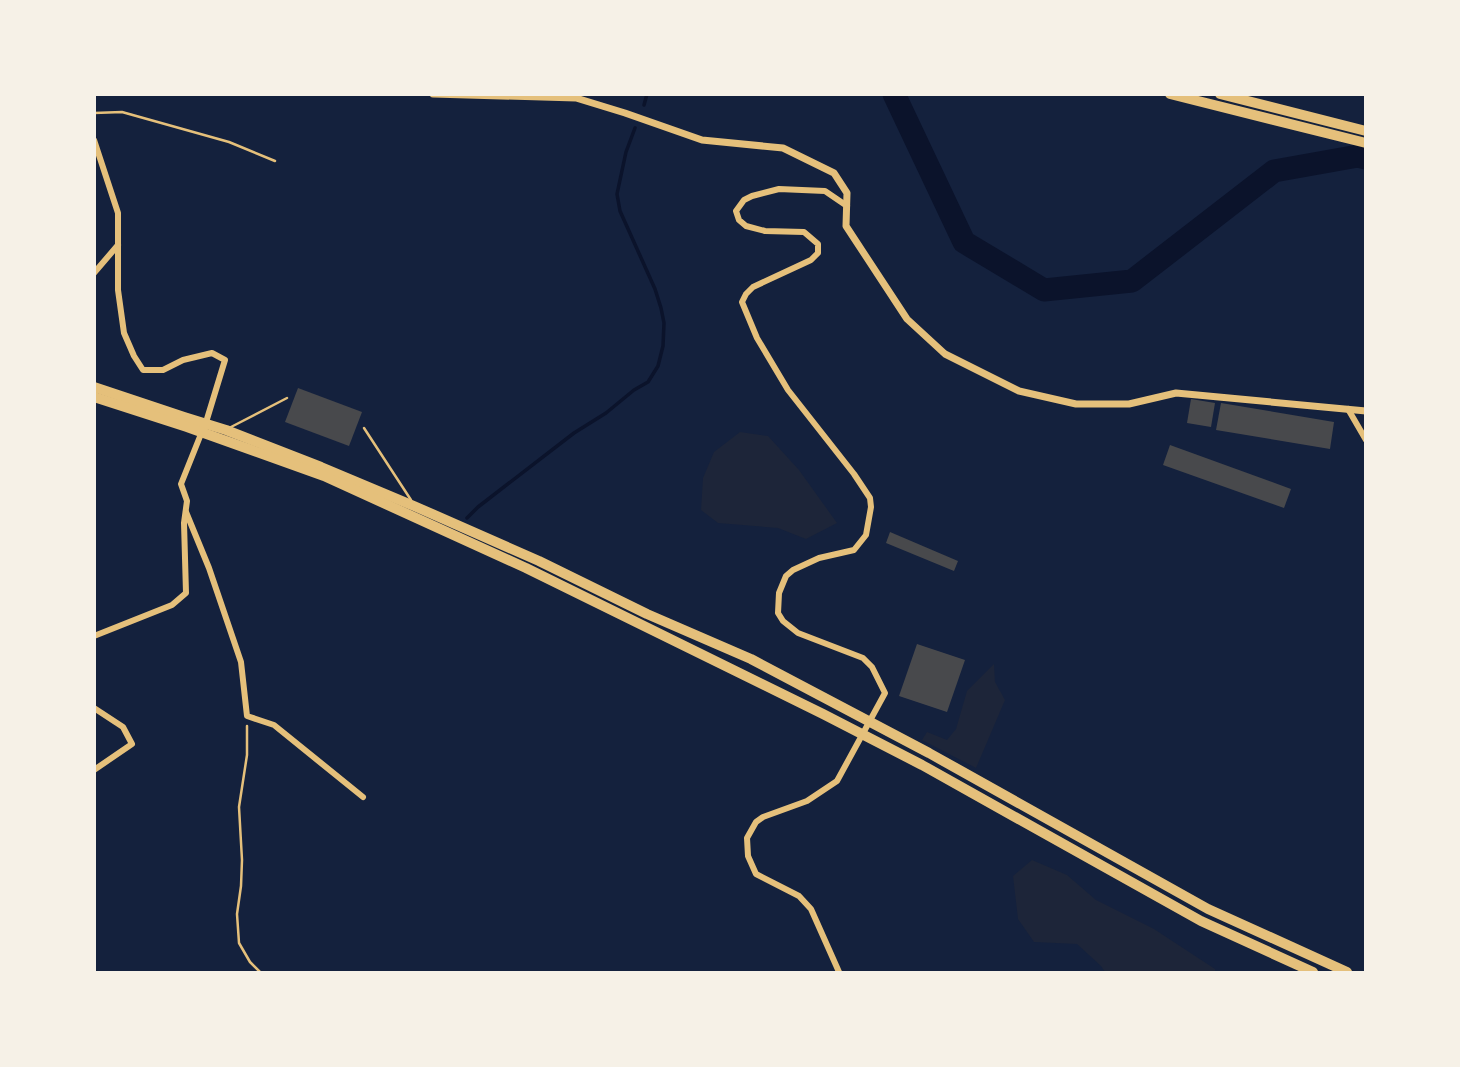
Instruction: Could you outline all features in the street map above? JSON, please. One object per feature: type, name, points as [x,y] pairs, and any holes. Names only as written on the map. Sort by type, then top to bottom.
[{"type":"highway","points":[[1170,94],[1243,105],[1366,131]]},
{"type":"highway","points":[[1220,94],[1243,105],[1366,142]]},
{"type":"highway","points":[[94,387],[226,430],[321,467],[539,561],[647,614],[751,659],[929,753],[1208,909],[1347,972]]},
{"type":"highway","points":[[94,397],[324,476],[526,568],[922,765],[1201,921],[1313,972]]},
{"type":"street","points":[[433,94],[576,98],[702,140],[783,148],[834,173],[847,193],[846,226],[907,319],[946,354],[1019,391],[1076,404],[1129,404],[1176,394],[1366,411]]},
{"type":"street","points":[[94,140],[118,213],[118,290],[124,333],[134,356],[143,370],[163,370],[183,360],[212,353],[225,360],[207,419],[181,484],[187,501],[184,523],[186,593],[172,604],[94,636]]},
{"type":"street","points":[[839,972],[811,909],[799,896],[756,874],[748,856],[747,838],[756,822],[763,817],[807,802],[836,781],[885,693],[872,667],[863,658],[798,633],[783,621],[778,613],[779,593],[786,576],[819,558],[854,550],[866,535],[870,498],[788,390],[757,338],[742,302],[753,287],[811,260],[818,253],[818,244],[804,232],[765,231],[746,226],[739,220],[736,211],[744,200],[779,189],[825,191],[847,206]]},
{"type":"street","points":[[94,272],[118,245]]},
{"type":"street","points":[[1348,409],[1366,440]]},
{"type":"street","points":[[186,510],[241,662],[247,716],[274,725],[363,797]]},
{"type":"street","points":[[94,708],[123,727],[132,744],[94,770]]},
{"type":"lane","points":[[94,113],[122,112],[229,142],[275,161]]},
{"type":"lane","points":[[226,430],[287,398]]},
{"type":"lane","points":[[364,428],[415,506]]},
{"type":"path","points":[[247,716],[247,755],[239,807],[242,860],[237,914],[239,943],[250,962],[260,972]]},
{"type":"shaded area","points":[[740,432],[768,436],[799,470],[837,523],[806,539],[778,528],[718,523],[701,510],[703,478],[714,452]]},
{"type":"shaded area","points":[[994,664],[995,682],[1005,700],[976,768],[922,740],[927,732],[947,740],[956,729],[967,691]]},
{"type":"shaded area","points":[[1032,860],[1067,875],[1096,900],[1154,929],[1215,969],[1215,972],[1105,972],[1077,944],[1034,942],[1018,919],[1013,876]]},
{"type":"building","points":[[298,388],[362,412],[349,446],[285,422]]},
{"type":"building","points":[[1191,399],[1215,403],[1211,427],[1187,423]]},
{"type":"building","points":[[1221,403],[1334,422],[1330,449],[1216,430]]},
{"type":"building","points":[[1170,445],[1291,489],[1284,508],[1163,465]]},
{"type":"building","points":[[890,532],[958,561],[954,571],[886,543]]},
{"type":"building","points":[[917,644],[965,660],[947,712],[899,696]]},
{"type":"waterway","points":[[644,105],[647,94]]},
{"type":"waterway","points":[[894,94],[964,242],[1044,290],[1132,281],[1274,171],[1358,156],[1366,158]]},
{"type":"waterway","points":[[467,518],[574,433],[648,382],[658,366],[663,346],[664,323],[661,308],[620,211],[617,194],[626,152],[635,128]]}]
